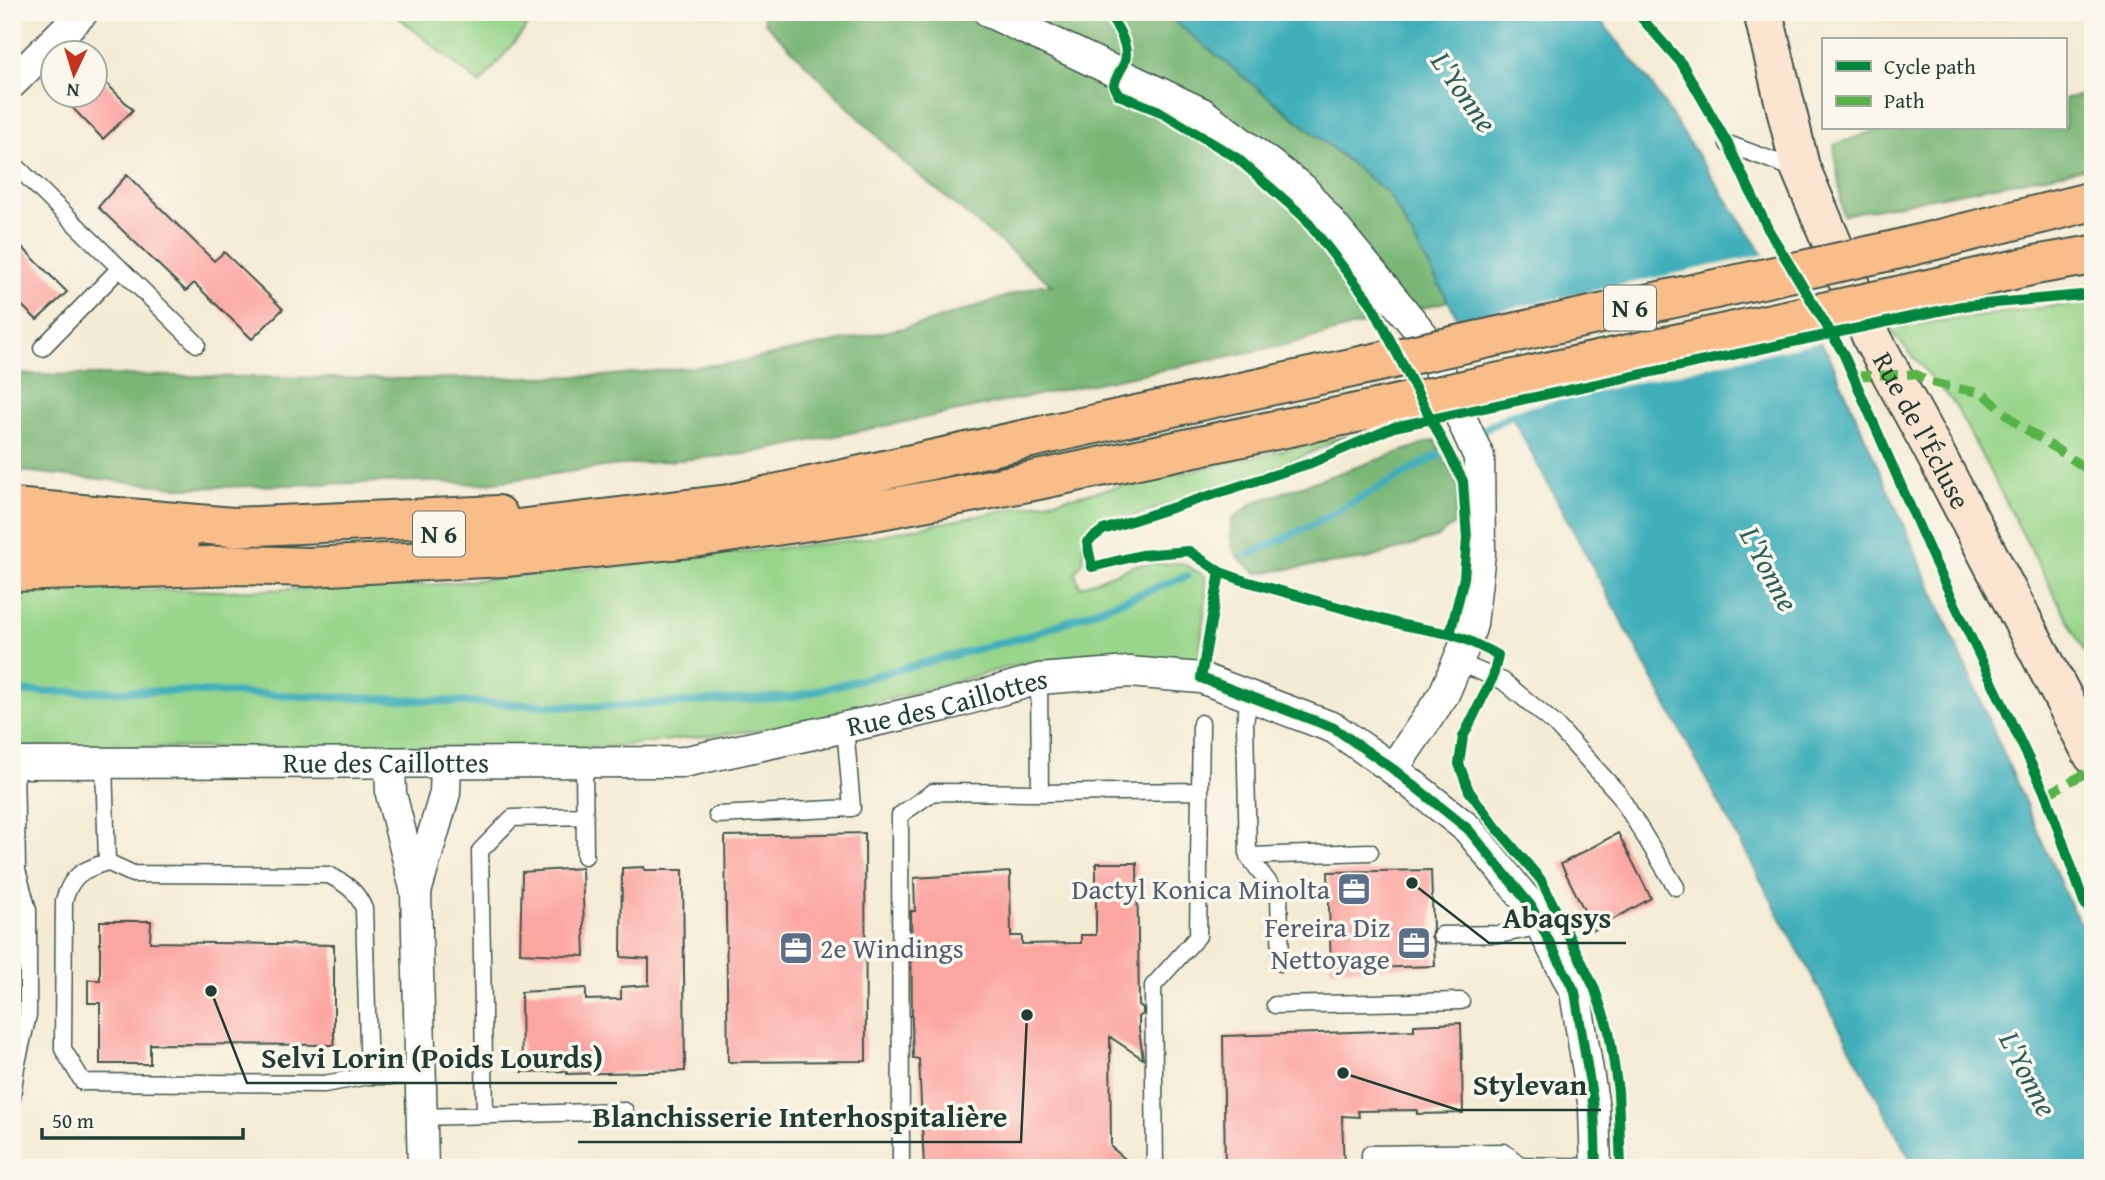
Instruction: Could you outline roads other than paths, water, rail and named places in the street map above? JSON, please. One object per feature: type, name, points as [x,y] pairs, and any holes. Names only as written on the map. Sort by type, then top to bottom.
[{"type":"main road","name":"N 6","points":[[22,539],[304,542],[502,531],[729,504],[1895,250],[2087,203]]},
{"type":"main road","name":"N 6","points":[[22,539],[242,565],[309,567],[505,557],[700,537],[858,514],[1033,481],[2035,265],[2093,257]]},
{"type":"main road","points":[[12,508],[233,527],[500,515],[841,481]]},
{"type":"main road","points":[[12,572],[242,565]]},
{"type":"street","points":[[12,83],[83,12]]},
{"type":"street","points":[[989,12],[1202,113],[1303,189],[1423,335],[1479,457],[1480,553],[1472,624],[1457,662],[1444,694],[1393,769]]},
{"type":"street","name":"Rue de l'Écluse","points":[[1763,12],[1800,167],[1873,340],[1930,443],[2093,755]]},
{"type":"street","name":"Rue des Caillottes","points":[[14,763],[683,762],[944,705],[1039,680],[1129,672],[1201,678],[1334,728],[1393,769],[1468,830],[1531,906],[1576,992],[1594,1108],[1596,1167]]},
{"type":"street","points":[[416,892],[444,793],[446,763]]},
{"type":"street","points":[[390,764],[391,794],[416,892],[423,1168]]},
{"type":"lane","points":[[1728,144],[1787,166],[1800,167]]},
{"type":"lane","points":[[12,162],[197,344]]},
{"type":"lane","points":[[42,348],[120,268]]},
{"type":"lane","points":[[1457,662],[1503,681],[1555,724],[1618,793],[1676,887]]},
{"type":"lane","points":[[1039,680],[1040,793]]},
{"type":"lane","points":[[1250,696],[1245,722],[1248,856],[1279,896],[1281,963]]},
{"type":"lane","points":[[1155,1168],[1153,986],[1199,936],[1201,723]]},
{"type":"lane","points":[[717,815],[852,808],[845,727]]},
{"type":"lane","points":[[12,1097],[28,1015],[28,910],[15,850],[14,763]]},
{"type":"lane","points":[[104,763],[107,862]]},
{"type":"lane","points":[[584,763],[585,856]]},
{"type":"lane","points":[[901,1168],[900,815],[933,792],[1199,791]]},
{"type":"lane","points":[[485,1115],[480,851],[512,818],[585,816]]},
{"type":"lane","points":[[1248,856],[1370,852]]},
{"type":"lane","points":[[369,1076],[364,909],[359,896],[344,883],[329,875],[133,874],[107,862],[91,867],[69,884],[64,901],[62,1049],[83,1082],[324,1084],[369,1076],[421,1076]]},
{"type":"lane","points":[[12,893],[18,870]]},
{"type":"lane","points":[[1441,935],[1503,934],[1541,926]]},
{"type":"lane","points":[[1275,1005],[1461,1001]]},
{"type":"lane","points":[[12,1043],[16,1067]]},
{"type":"lane","points":[[422,1117],[625,1111]]},
{"type":"lane","points":[[1370,1168],[1370,1154],[1504,1152],[1520,1166],[1596,1167]]},
{"type":"water","name":"L'Yonne","points":[[1163,12],[1594,12],[1647,78],[1830,357],[2071,907],[2093,944],[2093,1168],[1915,1168],[1511,415],[1389,194]]},
{"type":"waterway","points":[[1485,429],[1520,413]]},
{"type":"waterway","points":[[1246,556],[1306,528],[1439,455]]},
{"type":"waterway","points":[[12,692],[175,691],[591,707],[793,697],[1031,635],[1187,576]]},
{"type":"place","name":"Abaqsys","points":[[1412,883]]},
{"type":"place","name":"Dactyl Konica Minolta","points":[[1354,889]]},
{"type":"place","name":"Fereira Diz Nettoyage","points":[[1414,943]]},
{"type":"place","name":"2e Windings","points":[[796,948]]},
{"type":"place","name":"Selvi Lorin (Poids Lourds)","points":[[211,991]]},
{"type":"place","name":"Blanchisserie Interhospitalière","points":[[1027,1015]]},
{"type":"place","name":"Stylevan","points":[[1343,1073]]}]
